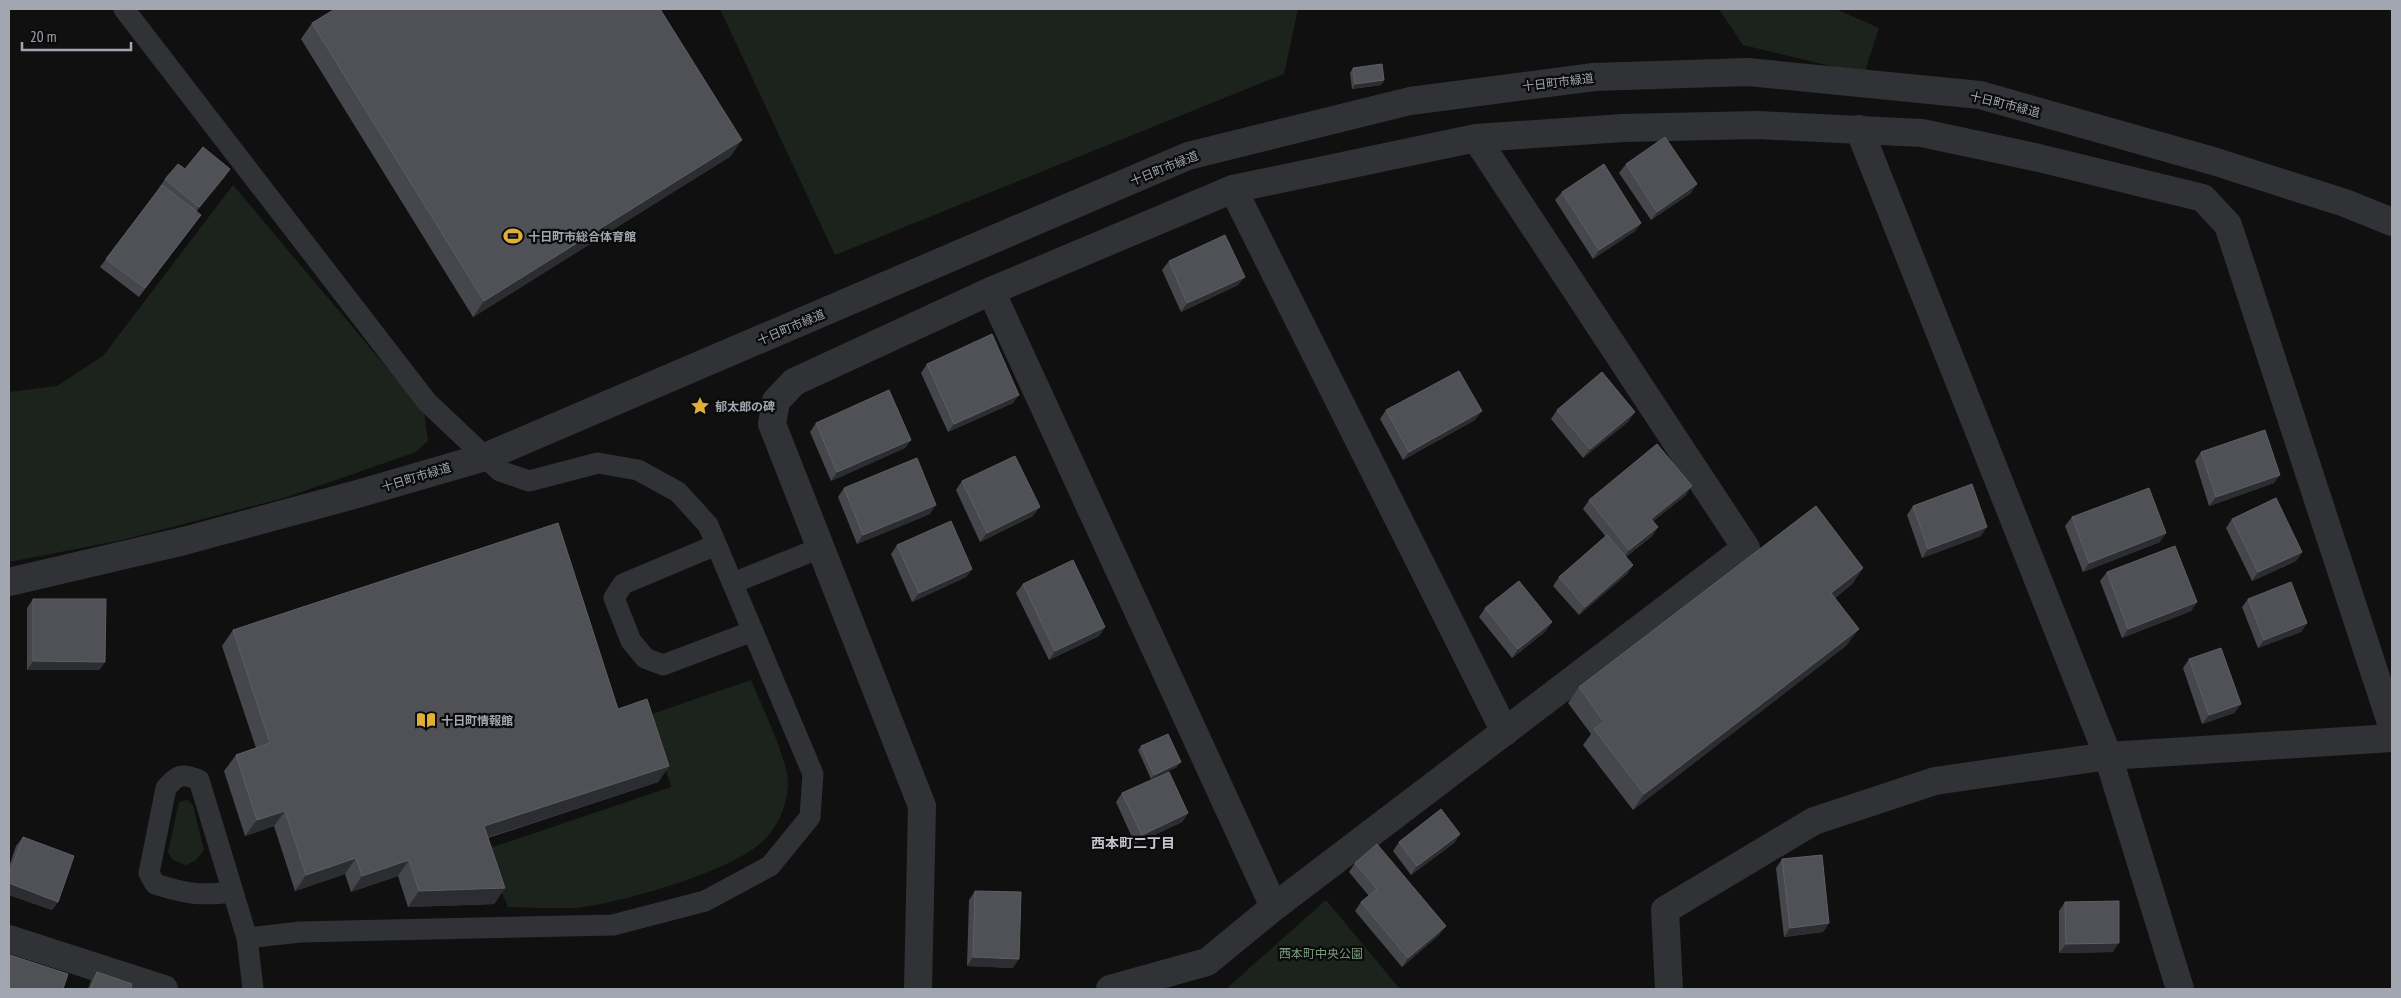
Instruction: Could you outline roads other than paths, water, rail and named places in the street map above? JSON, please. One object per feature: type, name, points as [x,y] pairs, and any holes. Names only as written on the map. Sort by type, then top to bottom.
[{"type":"street","name":"十日町市緑道","points":[[9,582],[184,541],[485,457],[1188,156],[1410,101],[1594,77],[1748,72],[1980,95],[2213,161],[2345,203],[2392,222]]},
{"type":"street","points":[[918,989],[922,806],[772,424],[776,401],[794,382],[991,291],[1233,189],[1476,138],[1632,128],[1757,126],[1922,133],[2039,158],[2204,198],[2228,225],[2392,726]]},
{"type":"street","points":[[1859,129],[2108,756],[2180,989]]},
{"type":"street","points":[[1110,989],[1207,962],[1274,907],[1746,548],[1476,138]]},
{"type":"street","points":[[1233,189],[1505,732]]},
{"type":"street","points":[[991,291],[1274,907]]},
{"type":"street","points":[[1669,989],[1665,910],[1814,821],[1935,781],[2108,756],[2392,738]]},
{"type":"street","points":[[9,939],[164,989]]},
{"type":"lane","points":[[124,9],[427,402],[500,471],[529,481],[598,463],[638,470],[678,492],[708,525],[813,774],[810,817],[770,866],[705,901],[613,925],[300,932],[247,938]]},
{"type":"lane","points":[[716,545],[623,584],[614,598],[631,641],[645,658],[663,665],[753,632]]},
{"type":"lane","points":[[733,583],[820,548]]},
{"type":"lane","points":[[233,892],[204,896],[182,892],[155,884],[149,873],[166,788],[175,777],[186,775],[199,780],[247,938],[253,989]]},
{"type":"place","name":"十日町市総合体育館","points":[[513,236]]},
{"type":"place","name":"郁太郎の碑","points":[[700,406]]},
{"type":"place","name":"十日町情報館","points":[[426,720]]},
{"type":"district","name":"西本町二丁目","points":[[1133,843]]},
{"type":"park label","name":"西本町中央公園","points":[[1321,953]]}]
